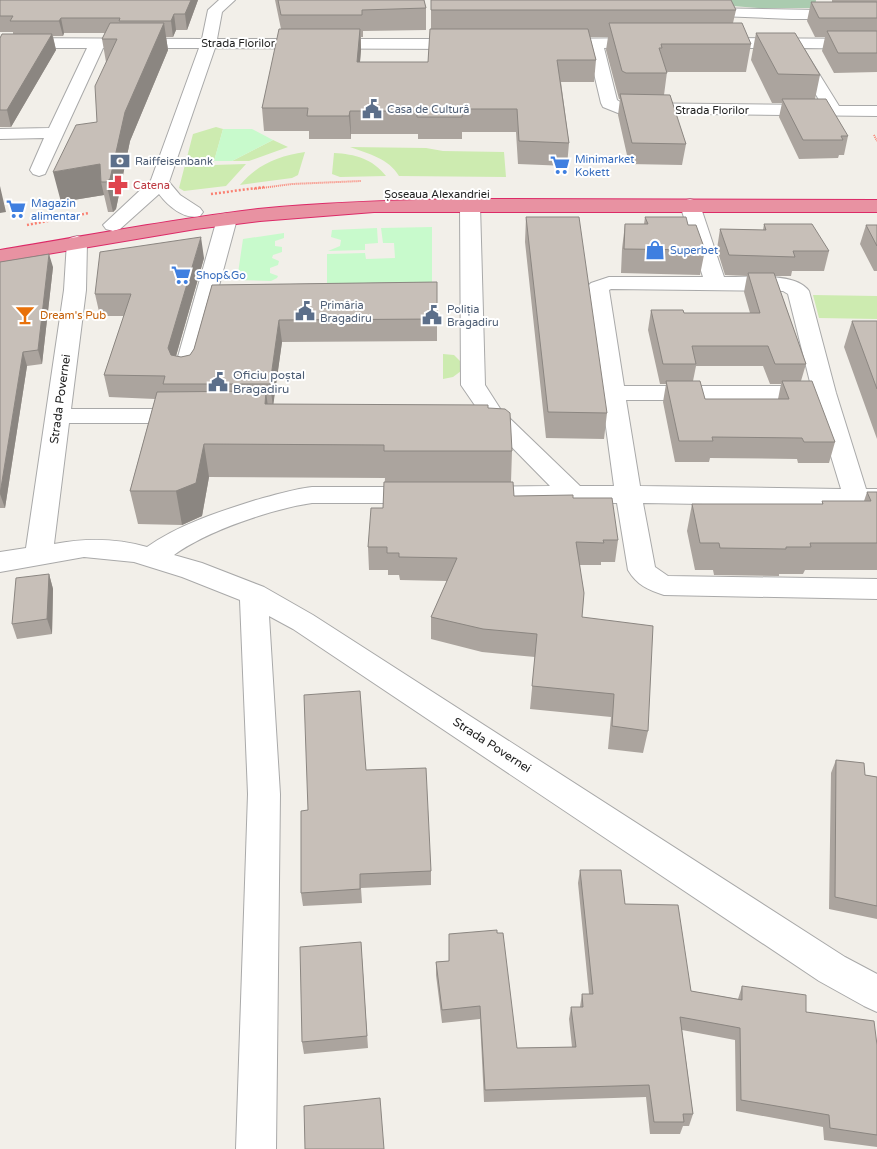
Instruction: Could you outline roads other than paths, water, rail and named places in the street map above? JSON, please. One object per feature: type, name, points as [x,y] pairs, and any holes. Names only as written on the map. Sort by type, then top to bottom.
[{"type":"highway","name":"Șoseaua Alexandriei","points":[[0,244],[193,212],[298,200],[386,194],[877,194]]},
{"type":"highway","name":"Șoseaua Alexandriei","points":[[0,256],[227,219],[332,209],[470,205],[877,206]]},
{"type":"street","points":[[113,225],[160,182],[209,43],[215,10],[228,0]]},
{"type":"street","points":[[776,7],[794,43],[834,110]]},
{"type":"street","points":[[684,11],[776,7],[877,15]]},
{"type":"street","points":[[402,27],[402,44]]},
{"type":"street","name":"Strada Florilor","points":[[0,43],[479,44]]},
{"type":"street","points":[[39,170],[97,43]]},
{"type":"street","points":[[696,43],[877,44]]},
{"type":"street","points":[[537,44],[656,44]]},
{"type":"street","name":"Strada Florilor","points":[[596,44],[609,103],[618,108],[877,110]]},
{"type":"street","points":[[0,134],[54,134]]},
{"type":"street","points":[[160,182],[173,199],[193,212]]},
{"type":"street","name":"Șoseaua Alexandriei","points":[[470,205],[473,385],[493,415],[573,494]]},
{"type":"street","points":[[690,205],[715,282]]},
{"type":"street","points":[[185,371],[227,219]]},
{"type":"street","name":"Strada Povernei","points":[[77,242],[75,290],[57,416],[18,559],[84,548],[134,553],[192,570],[254,594],[303,622],[808,953],[877,994]]},
{"type":"street","points":[[152,558],[171,542],[204,526],[297,497],[312,495],[628,494],[866,497],[824,393],[798,291],[790,286],[780,284],[609,282],[597,290],[628,494],[642,570],[654,581],[668,586],[877,589]]},
{"type":"street","points":[[614,394],[824,393]]},
{"type":"street","points":[[463,415],[493,415]]},
{"type":"street","points":[[57,416],[206,416]]},
{"type":"street","points":[[254,594],[264,794],[256,1149]]},
{"type":"place","name":"Casa de Cultură","points":[[372,109]]},
{"type":"place","name":"Raiffeisenbank","points":[[120,161]]},
{"type":"place","name":"Minimarket Kokett","points":[[560,165]]},
{"type":"place","name":"Catena","points":[[118,185]]},
{"type":"place","name":"Magazin alimentar","points":[[16,209]]},
{"type":"place","name":"Superbet","points":[[655,250]]},
{"type":"place","name":"Shop&Go","points":[[181,275]]},
{"type":"place","name":"Primăria Bragadiru","points":[[305,311]]},
{"type":"place","name":"Dream's Pub","points":[[25,315]]},
{"type":"place","name":"Poliția Bragadiru","points":[[432,315]]},
{"type":"place","name":"Oficiu poștal Bragadiru","points":[[218,382]]}]
